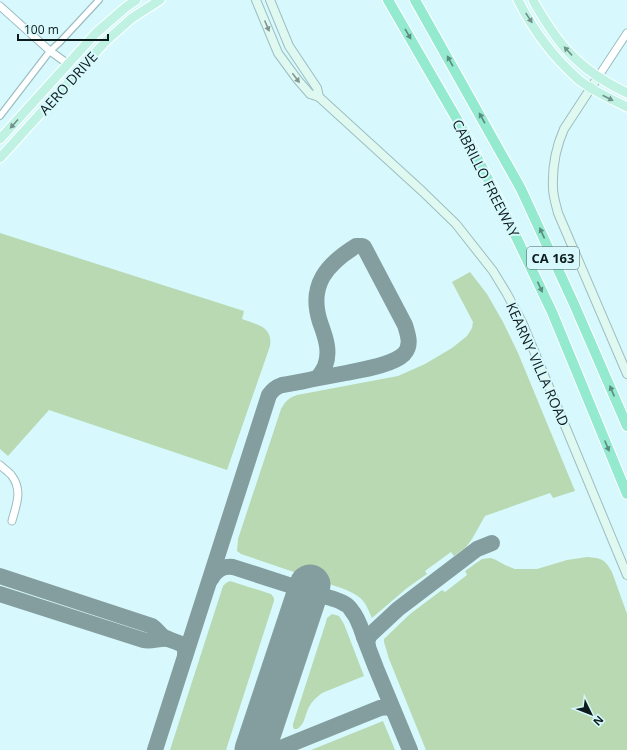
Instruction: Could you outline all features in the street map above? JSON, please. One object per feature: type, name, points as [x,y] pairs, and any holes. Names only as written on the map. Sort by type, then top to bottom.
[{"type":"highway","name":"CABRILLO FREEWAY","points":[[388,0],[462,128],[499,201],[552,312],[627,494]]},
{"type":"highway","name":"CABRILLO FREEWAY","points":[[415,0],[521,189],[571,297],[627,426]]},
{"type":"highway","points":[[422,0],[424,14]]},
{"type":"main road","name":"AERO DRIVE","points":[[0,139],[96,33],[136,0]]},
{"type":"main road","name":"AERO DRIVE","points":[[0,158],[106,41],[132,18],[160,0]]},
{"type":"main road","name":"KEARNY VILLA ROAD","points":[[256,0],[278,52],[297,79],[310,94],[319,97],[422,191],[456,224],[493,271],[522,322],[627,575]]},
{"type":"main road","name":"KEARNY VILLA ROAD","points":[[270,0],[289,46],[317,88],[319,97]]},
{"type":"main road","points":[[518,0],[547,47],[560,62],[580,80],[604,96],[627,107]]},
{"type":"main road","points":[[533,0],[557,39],[587,70],[610,85],[627,93]]},
{"type":"main road","points":[[598,77],[560,137],[555,158],[553,188],[558,213],[627,374]]},
{"type":"street","points":[[0,116],[50,51],[99,0]]},
{"type":"street","points":[[0,6],[50,51],[78,72]]},
{"type":"street","points":[[598,77],[627,33]]},
{"type":"street","points":[[0,465],[11,475],[18,490],[18,498],[12,520]]},
{"type":"green space","points":[[0,233],[244,311],[242,319],[263,327],[266,330],[269,334],[270,346],[227,470],[49,410],[8,456],[0,449]]},
{"type":"green space","points":[[470,272],[487,294],[518,353],[575,491],[553,498],[550,493],[485,516],[466,547],[454,556],[451,552],[425,571],[427,574],[407,588],[372,618],[362,599],[344,589],[241,554],[237,551],[238,539],[281,409],[286,402],[291,397],[297,395],[398,376],[425,364],[452,348],[467,336],[472,328],[473,322],[452,282]]},
{"type":"green space","points":[[587,557],[596,558],[605,562],[612,572],[627,614],[627,750],[426,750],[389,659],[384,639],[410,614],[442,590],[445,592],[467,575],[465,571],[482,559],[491,558],[515,569],[537,569],[567,560]]},
{"type":"green space","points":[[230,581],[271,594],[274,601],[226,750],[170,750],[223,586]]},
{"type":"green space","points":[[332,614],[339,616],[344,624],[364,676],[322,693],[310,705],[300,727],[294,729],[293,724],[327,618]]},
{"type":"green space","points":[[383,721],[395,750],[311,750]]},
{"type":"taxiway","points":[[356,246],[336,260],[329,268],[318,286],[316,297],[317,309],[327,349],[327,360],[325,366],[318,377],[311,379],[306,381],[282,385],[306,380],[314,379],[322,378],[385,364],[399,358],[406,351],[409,340],[405,325],[364,247],[356,246]]},
{"type":"taxiway","points":[[155,750],[269,395],[275,388],[282,385]]},
{"type":"taxiway","points":[[368,646],[367,643],[369,636],[398,609],[477,549],[492,543]]},
{"type":"taxiway","points":[[211,579],[220,569],[233,567],[295,587],[302,596],[302,608],[307,599],[315,595],[338,601],[350,608],[359,623],[364,637]]},
{"type":"taxiway","points":[[0,576],[152,626],[164,637],[182,645],[184,647],[185,656]]},
{"type":"taxiway","points":[[0,594],[143,640],[149,641],[168,639]]},
{"type":"taxiway","points":[[366,637],[364,637],[410,750]]},
{"type":"taxiway","points":[[276,750],[380,708],[388,707],[393,710]]},
{"type":"runway","points":[[255,750],[310,585]]}]
